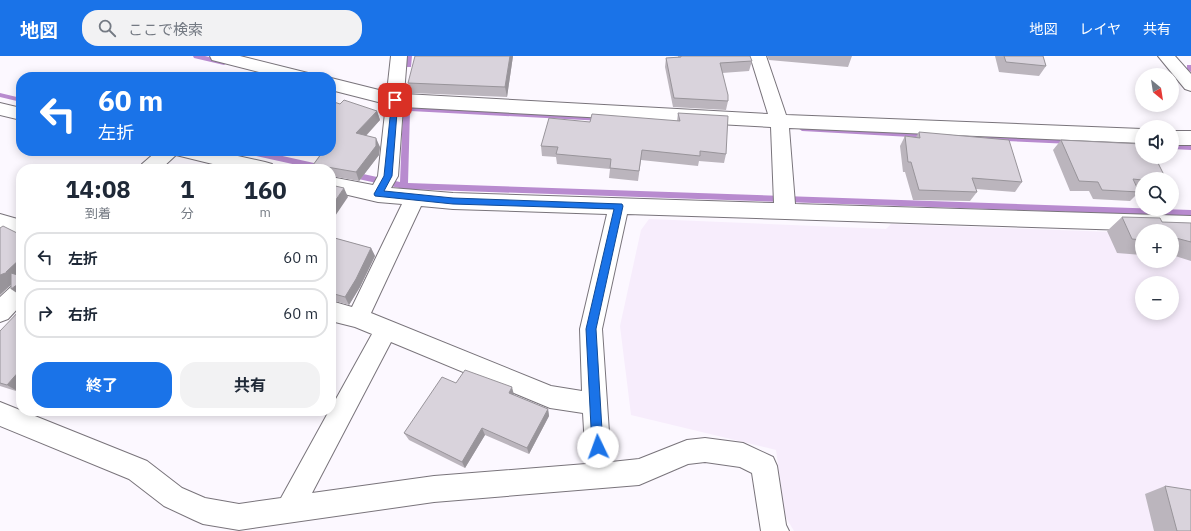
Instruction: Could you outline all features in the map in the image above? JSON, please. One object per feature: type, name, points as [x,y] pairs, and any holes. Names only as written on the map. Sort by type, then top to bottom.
[{"type":"street","points":[[218,56],[282,72]]},
{"type":"street","points":[[383,185],[395,104],[398,56]]},
{"type":"street","points":[[758,56],[779,126],[784,203]]},
{"type":"street","points":[[1166,56],[1191,85]]},
{"type":"street","points":[[336,86],[395,104],[779,126],[1135,136]]},
{"type":"street","points":[[0,109],[16,113]]},
{"type":"street","points":[[1179,138],[1191,138]]},
{"type":"street","points":[[155,164],[163,156]]},
{"type":"street","points":[[206,156],[242,164]]},
{"type":"street","points":[[336,184],[383,185],[415,198],[619,206],[784,203],[1191,224]]},
{"type":"street","points":[[358,318],[415,198]]},
{"type":"street","points":[[600,475],[591,329],[619,206]]},
{"type":"street","points":[[0,222],[16,227]]},
{"type":"street","points":[[0,312],[16,296]]},
{"type":"street","points":[[336,312],[358,318],[550,397],[595,404]]},
{"type":"street","points":[[289,510],[386,330]]},
{"type":"street","points":[[0,414],[138,470],[173,497],[203,511],[239,517],[434,489],[639,472],[687,452],[706,450],[743,455],[764,466],[773,527],[775,531]]},
{"type":"shaded area","points":[[649,219],[886,229],[891,224],[1135,233],[1135,268],[1179,268],[1179,234],[1191,235],[1191,531],[794,531],[785,516],[776,450],[631,415],[620,326],[641,230]]},
{"type":"building","points":[[415,56],[510,56],[505,87],[408,83]]},
{"type":"building","points":[[681,56],[750,56],[752,61],[720,63],[728,95],[728,101],[674,98],[666,58]]},
{"type":"building","points":[[1004,56],[1043,56],[1046,66],[1006,62]]},
{"type":"building","points":[[344,100],[377,111],[356,133],[376,138],[376,146],[356,172],[336,169],[336,164],[314,164],[320,156],[336,156],[336,103],[340,104]]},
{"type":"building","points":[[678,113],[728,116],[726,154],[700,151],[700,156],[642,150],[639,171],[610,168],[611,159],[556,154],[558,147],[541,146],[549,118],[590,122],[592,114],[680,121]]},
{"type":"building","points":[[919,132],[1009,140],[1022,182],[972,178],[977,192],[919,190],[911,162],[908,162],[905,136],[920,138]]},
{"type":"building","points":[[1061,140],[1135,144],[1135,164],[1158,164],[1162,172],[1135,172],[1135,179],[1133,179],[1135,183],[1135,192],[1102,190],[1098,182],[1079,181]]},
{"type":"building","points":[[336,186],[344,188],[336,200]]},
{"type":"building","points":[[1122,217],[1160,218],[1162,222],[1191,223],[1191,242],[1179,239],[1179,224],[1135,224],[1135,239],[1132,239]]},
{"type":"building","points":[[3,226],[16,232],[16,263],[6,272],[8,272],[0,275],[0,228]]},
{"type":"building","points":[[336,238],[371,248],[356,279],[345,297],[336,294]]},
{"type":"building","points":[[11,273],[16,274],[16,286],[11,289]]},
{"type":"building","points":[[16,314],[16,375],[7,385],[0,383],[0,331]]},
{"type":"building","points":[[465,370],[512,387],[509,393],[548,409],[527,448],[482,428],[462,462],[404,433],[442,377],[456,383]]},
{"type":"building","points":[[1165,486],[1191,490],[1191,531],[1177,531]]},
{"type":"waterway","points":[[196,56],[224,63]]},
{"type":"waterway","points":[[409,56],[409,65]]},
{"type":"waterway","points":[[0,95],[16,99]]},
{"type":"waterway","points":[[393,104],[407,108]]},
{"type":"waterway","points":[[404,186],[407,108]]},
{"type":"waterway","points":[[407,108],[603,118]]},
{"type":"waterway","points":[[802,128],[929,135]]},
{"type":"waterway","points":[[962,136],[1071,141]]},
{"type":"waterway","points":[[1179,146],[1191,147]]},
{"type":"waterway","points":[[269,156],[305,164]]},
{"type":"waterway","points":[[336,171],[404,186]]},
{"type":"waterway","points":[[404,186],[1191,213]]},
{"type":"route","points":[[395,100],[388,176],[378,194],[453,201],[619,206],[591,329],[598,447]]}]
